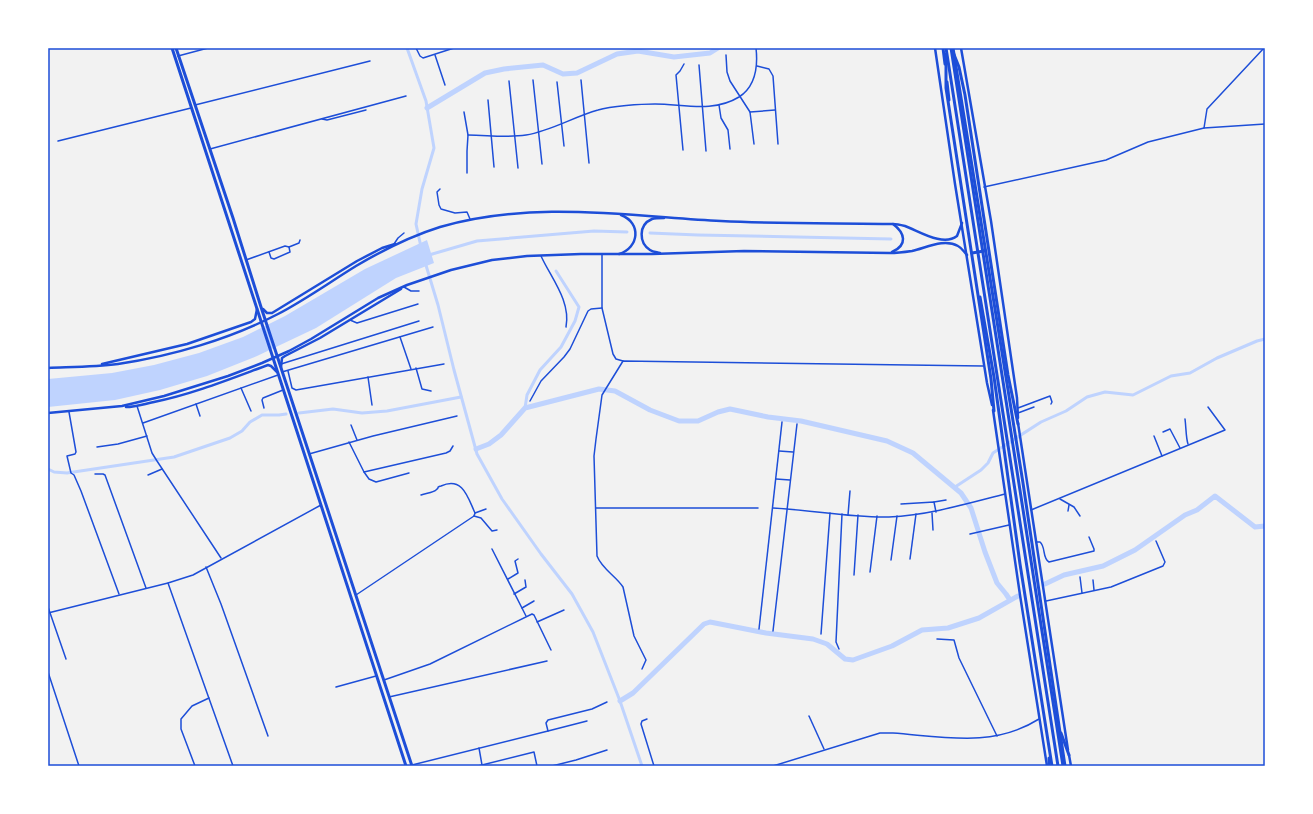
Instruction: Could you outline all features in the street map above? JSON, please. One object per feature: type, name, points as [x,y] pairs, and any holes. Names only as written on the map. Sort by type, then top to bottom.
[{"type":"main road","points":[[172,48],[406,766]]},
{"type":"main road","points":[[176,48],[412,765]]},
{"type":"main road","points":[[935,48],[985,366],[994,411]]},
{"type":"main road","points":[[943,48],[959,175],[994,377],[1020,564],[1049,745],[1050,766]]},
{"type":"main road","points":[[946,48],[946,88],[991,378],[1009,525],[1039,719],[1050,766]]},
{"type":"main road","points":[[946,48],[1058,766]]},
{"type":"main road","points":[[952,48],[1023,483],[1064,766]]},
{"type":"main road","points":[[952,48],[959,67],[965,95],[1071,766]]},
{"type":"main road","points":[[952,48],[1064,766]]},
{"type":"main road","points":[[960,48],[984,187],[1018,408],[1018,424]]},
{"type":"main road","points":[[961,97],[967,87]]},
{"type":"main road","points":[[48,368],[121,363],[152,357],[217,340],[250,327],[304,300],[358,265],[400,243],[440,228],[495,216],[542,212],[615,214],[723,221],[893,224],[903,225],[934,238],[949,239],[957,236],[962,223]]},
{"type":"main road","points":[[614,255],[629,249],[634,243],[636,234],[635,229],[626,217],[615,214]]},
{"type":"main road","points":[[664,254],[652,251],[646,246],[641,238],[642,230],[647,222],[654,219],[678,218]]},
{"type":"main road","points":[[890,253],[899,248],[903,241],[900,229],[893,224]]},
{"type":"main road","points":[[261,307],[267,313],[272,313],[357,261],[382,248],[400,243]]},
{"type":"main road","points":[[122,406],[164,396],[228,376],[262,363],[311,339],[378,298],[407,285],[451,270],[506,258],[744,251],[890,253],[905,252],[934,244],[953,244],[958,246],[967,255]]},
{"type":"main road","points":[[972,253],[985,251]]},
{"type":"main road","points":[[282,371],[282,358],[350,320],[407,285]]},
{"type":"main road","points":[[97,365],[174,347],[210,336],[254,320],[257,309]]},
{"type":"main road","points":[[48,413],[137,406],[167,400],[222,383],[268,365],[271,366],[278,374]]},
{"type":"main road","points":[[358,620],[363,618]]},
{"type":"main road","points":[[1058,725],[1069,756]]},
{"type":"street","points":[[178,56],[208,48]]},
{"type":"street","points":[[416,48],[421,58],[454,48]]},
{"type":"street","points":[[468,135],[515,136],[538,132],[608,108],[654,104],[702,107],[719,105],[739,97],[747,90],[752,82],[757,66],[756,48]]},
{"type":"street","points":[[1204,128],[1207,109],[1264,48]]},
{"type":"street","points":[[435,55],[445,85]]},
{"type":"street","points":[[726,55],[728,76],[739,97],[750,112],[754,144]]},
{"type":"street","points":[[195,105],[370,61]]},
{"type":"street","points":[[683,150],[676,76],[684,64]]},
{"type":"street","points":[[699,65],[706,151]]},
{"type":"street","points":[[757,66],[769,69],[772,73],[778,144]]},
{"type":"street","points":[[534,80],[542,164]]},
{"type":"street","points":[[581,80],[589,163]]},
{"type":"street","points":[[509,81],[518,168]]},
{"type":"street","points":[[557,82],[564,146]]},
{"type":"street","points":[[210,149],[406,96]]},
{"type":"street","points":[[488,100],[494,167]]},
{"type":"street","points":[[719,105],[721,118],[728,130],[730,149]]},
{"type":"street","points":[[58,141],[191,108]]},
{"type":"street","points":[[322,119],[327,120],[366,110]]},
{"type":"street","points":[[750,112],[775,110]]},
{"type":"street","points":[[464,112],[468,135],[466,151],[467,173]]},
{"type":"street","points":[[984,187],[1106,160],[1148,142],[1204,128],[1265,124]]},
{"type":"street","points":[[440,189],[437,191],[441,209],[449,212],[467,212],[470,221]]},
{"type":"street","points":[[394,244],[404,233]]},
{"type":"street","points":[[246,260],[285,246],[289,247],[300,243],[300,240]]},
{"type":"street","points":[[269,252],[271,258],[274,259],[290,252],[289,247]]},
{"type":"street","points":[[602,254],[602,308],[613,354],[616,359],[623,361],[960,364],[985,366]]},
{"type":"street","points":[[541,256],[560,293],[566,309],[566,327]]},
{"type":"street","points":[[407,285],[411,291],[419,291]]},
{"type":"street","points":[[350,320],[357,323],[418,304]]},
{"type":"street","points":[[530,401],[541,381],[561,361],[570,349],[588,311],[591,309],[602,308]]},
{"type":"street","points":[[281,364],[419,321]]},
{"type":"street","points":[[282,371],[288,371],[433,327]]},
{"type":"street","points":[[400,337],[411,369]]},
{"type":"street","points":[[623,361],[602,396],[594,456],[597,556],[599,561],[623,587],[634,636],[646,660],[642,669]]},
{"type":"street","points":[[288,371],[293,389],[296,390],[444,364]]},
{"type":"street","points":[[416,368],[422,389],[431,390]]},
{"type":"street","points":[[143,423],[278,374]]},
{"type":"street","points":[[368,377],[372,405]]},
{"type":"street","points":[[241,388],[251,411]]},
{"type":"street","points":[[264,408],[263,398],[283,390]]},
{"type":"street","points":[[1018,408],[1050,396],[1052,402],[1051,404]]},
{"type":"street","points":[[196,404],[200,416]]},
{"type":"street","points":[[137,406],[152,453],[221,558]]},
{"type":"street","points":[[1018,413],[1034,407]]},
{"type":"street","points":[[1031,510],[1225,430],[1208,407]]},
{"type":"street","points":[[69,412],[76,452],[75,454],[67,456],[71,473],[74,474],[81,491],[120,595]]},
{"type":"street","points":[[310,454],[349,442],[457,416]]},
{"type":"street","points":[[1185,419],[1187,434],[1186,439],[1188,445]]},
{"type":"street","points":[[759,628],[782,422]]},
{"type":"street","points":[[773,630],[796,424]]},
{"type":"street","points":[[351,425],[357,440]]},
{"type":"street","points":[[1163,432],[1169,429],[1171,430],[1180,448]]},
{"type":"street","points":[[97,447],[118,444],[147,436]]},
{"type":"street","points":[[1154,436],[1162,456]]},
{"type":"street","points":[[349,442],[364,472],[370,479],[376,482],[410,473]]},
{"type":"street","points":[[364,472],[446,453],[450,451],[452,446]]},
{"type":"street","points":[[779,451],[793,452]]},
{"type":"street","points":[[148,475],[162,468]]},
{"type":"street","points":[[95,474],[105,475],[146,588]]},
{"type":"street","points":[[776,479],[790,480]]},
{"type":"street","points":[[421,494],[434,491],[438,487],[446,484],[457,485],[463,488],[467,494],[474,514],[481,518],[492,531],[497,530]]},
{"type":"street","points":[[848,515],[850,491]]},
{"type":"street","points":[[773,508],[830,514],[897,516],[932,513],[1005,494]]},
{"type":"street","points":[[1060,499],[1076,509],[1080,516]]},
{"type":"street","points":[[901,504],[946,500]]},
{"type":"street","points":[[934,502],[936,512]]},
{"type":"street","points":[[49,613],[168,583],[193,575],[221,558],[321,505]]},
{"type":"street","points":[[1068,511],[1069,505]]},
{"type":"street","points":[[356,595],[474,514],[486,508]]},
{"type":"street","points":[[596,508],[758,508]]},
{"type":"street","points":[[932,513],[933,530]]},
{"type":"street","points":[[821,634],[830,514]]},
{"type":"street","points":[[839,649],[836,642],[842,514]]},
{"type":"street","points":[[910,559],[916,514]]},
{"type":"street","points":[[854,575],[858,515]]},
{"type":"street","points":[[870,572],[878,516]]},
{"type":"street","points":[[891,560],[897,516]]},
{"type":"street","points":[[970,534],[1009,525]]},
{"type":"street","points":[[1036,542],[1040,542],[1042,544],[1046,559],[1049,562],[1094,551],[1089,537]]},
{"type":"street","points":[[1045,601],[1111,587],[1158,569],[1166,562],[1156,541]]},
{"type":"street","points":[[492,549],[526,617]]},
{"type":"street","points":[[507,579],[518,573],[515,561],[518,559]]},
{"type":"street","points":[[206,568],[221,604],[268,736]]},
{"type":"street","points":[[1080,578],[1082,594]]},
{"type":"street","points":[[514,594],[526,587],[525,580]]},
{"type":"street","points":[[1093,580],[1094,591]]},
{"type":"street","points":[[168,583],[234,766]]},
{"type":"street","points":[[522,608],[534,601]]},
{"type":"street","points":[[48,607],[66,660]]},
{"type":"street","points":[[537,622],[564,610]]},
{"type":"street","points":[[384,680],[430,664],[533,614],[551,650]]},
{"type":"street","points":[[937,639],[953,639],[956,642],[959,658],[998,736]]},
{"type":"street","points":[[389,697],[547,661]]},
{"type":"street","points":[[48,672],[79,766]]},
{"type":"street","points":[[336,687],[376,676]]},
{"type":"street","points":[[195,766],[181,729],[181,719],[192,706],[209,698]]},
{"type":"street","points":[[548,731],[546,722],[548,720],[592,709],[607,702]]},
{"type":"street","points":[[809,716],[824,750]]},
{"type":"street","points":[[647,719],[642,721],[641,724],[654,766]]},
{"type":"street","points":[[773,766],[885,733],[977,739],[998,736],[1022,729],[1039,719]]},
{"type":"street","points":[[412,765],[587,721]]},
{"type":"street","points":[[479,748],[482,765]]},
{"type":"street","points":[[552,766],[607,750]]},
{"type":"street","points":[[478,766],[534,752],[537,766]]},
{"type":"water","points":[[427,240],[434,263],[396,278],[316,328],[257,356],[207,376],[160,390],[115,400],[48,407],[48,379],[112,373],[154,365],[199,353],[243,337],[285,316],[365,269]]},
{"type":"waterway","points":[[407,48],[426,101],[434,148],[422,189],[416,224],[421,247]]},
{"type":"waterway","points":[[427,108],[485,73],[504,69],[543,65],[563,74],[577,73],[617,54],[638,51],[674,57],[710,53],[718,48]]},
{"type":"waterway","points":[[429,255],[477,241],[594,231],[627,232]]},
{"type":"waterway","points":[[650,233],[891,239]]},
{"type":"waterway","points":[[425,262],[438,305],[477,454],[502,499],[541,554],[572,594],[593,632],[620,701],[642,766]]},
{"type":"waterway","points":[[525,408],[527,395],[540,370],[561,347],[575,321],[579,307],[556,271]]},
{"type":"waterway","points":[[955,487],[981,470],[988,463],[993,453],[1041,422],[1066,411],[1087,397],[1105,392],[1133,395],[1171,376],[1190,373],[1217,358],[1265,339]]},
{"type":"waterway","points":[[476,449],[489,444],[501,435],[525,408],[599,389],[615,391],[650,410],[679,421],[698,421],[718,412],[730,409],[768,417],[801,421],[887,441],[913,453],[961,493],[971,508],[997,583],[1010,600]]},
{"type":"waterway","points":[[299,413],[333,409],[362,413],[387,411],[461,397]]},
{"type":"waterway","points":[[48,469],[54,472],[67,473],[174,457],[230,438],[242,431],[250,422],[262,415],[286,414]]},
{"type":"waterway","points":[[1045,584],[1064,575],[1103,566],[1135,550],[1185,515],[1197,510],[1215,496],[1255,527],[1265,526]]},
{"type":"waterway","points":[[620,701],[633,693],[704,624],[710,622],[766,633],[813,639],[827,644],[845,659],[853,660],[892,646],[922,630],[948,628],[979,618],[1018,596]]}]
